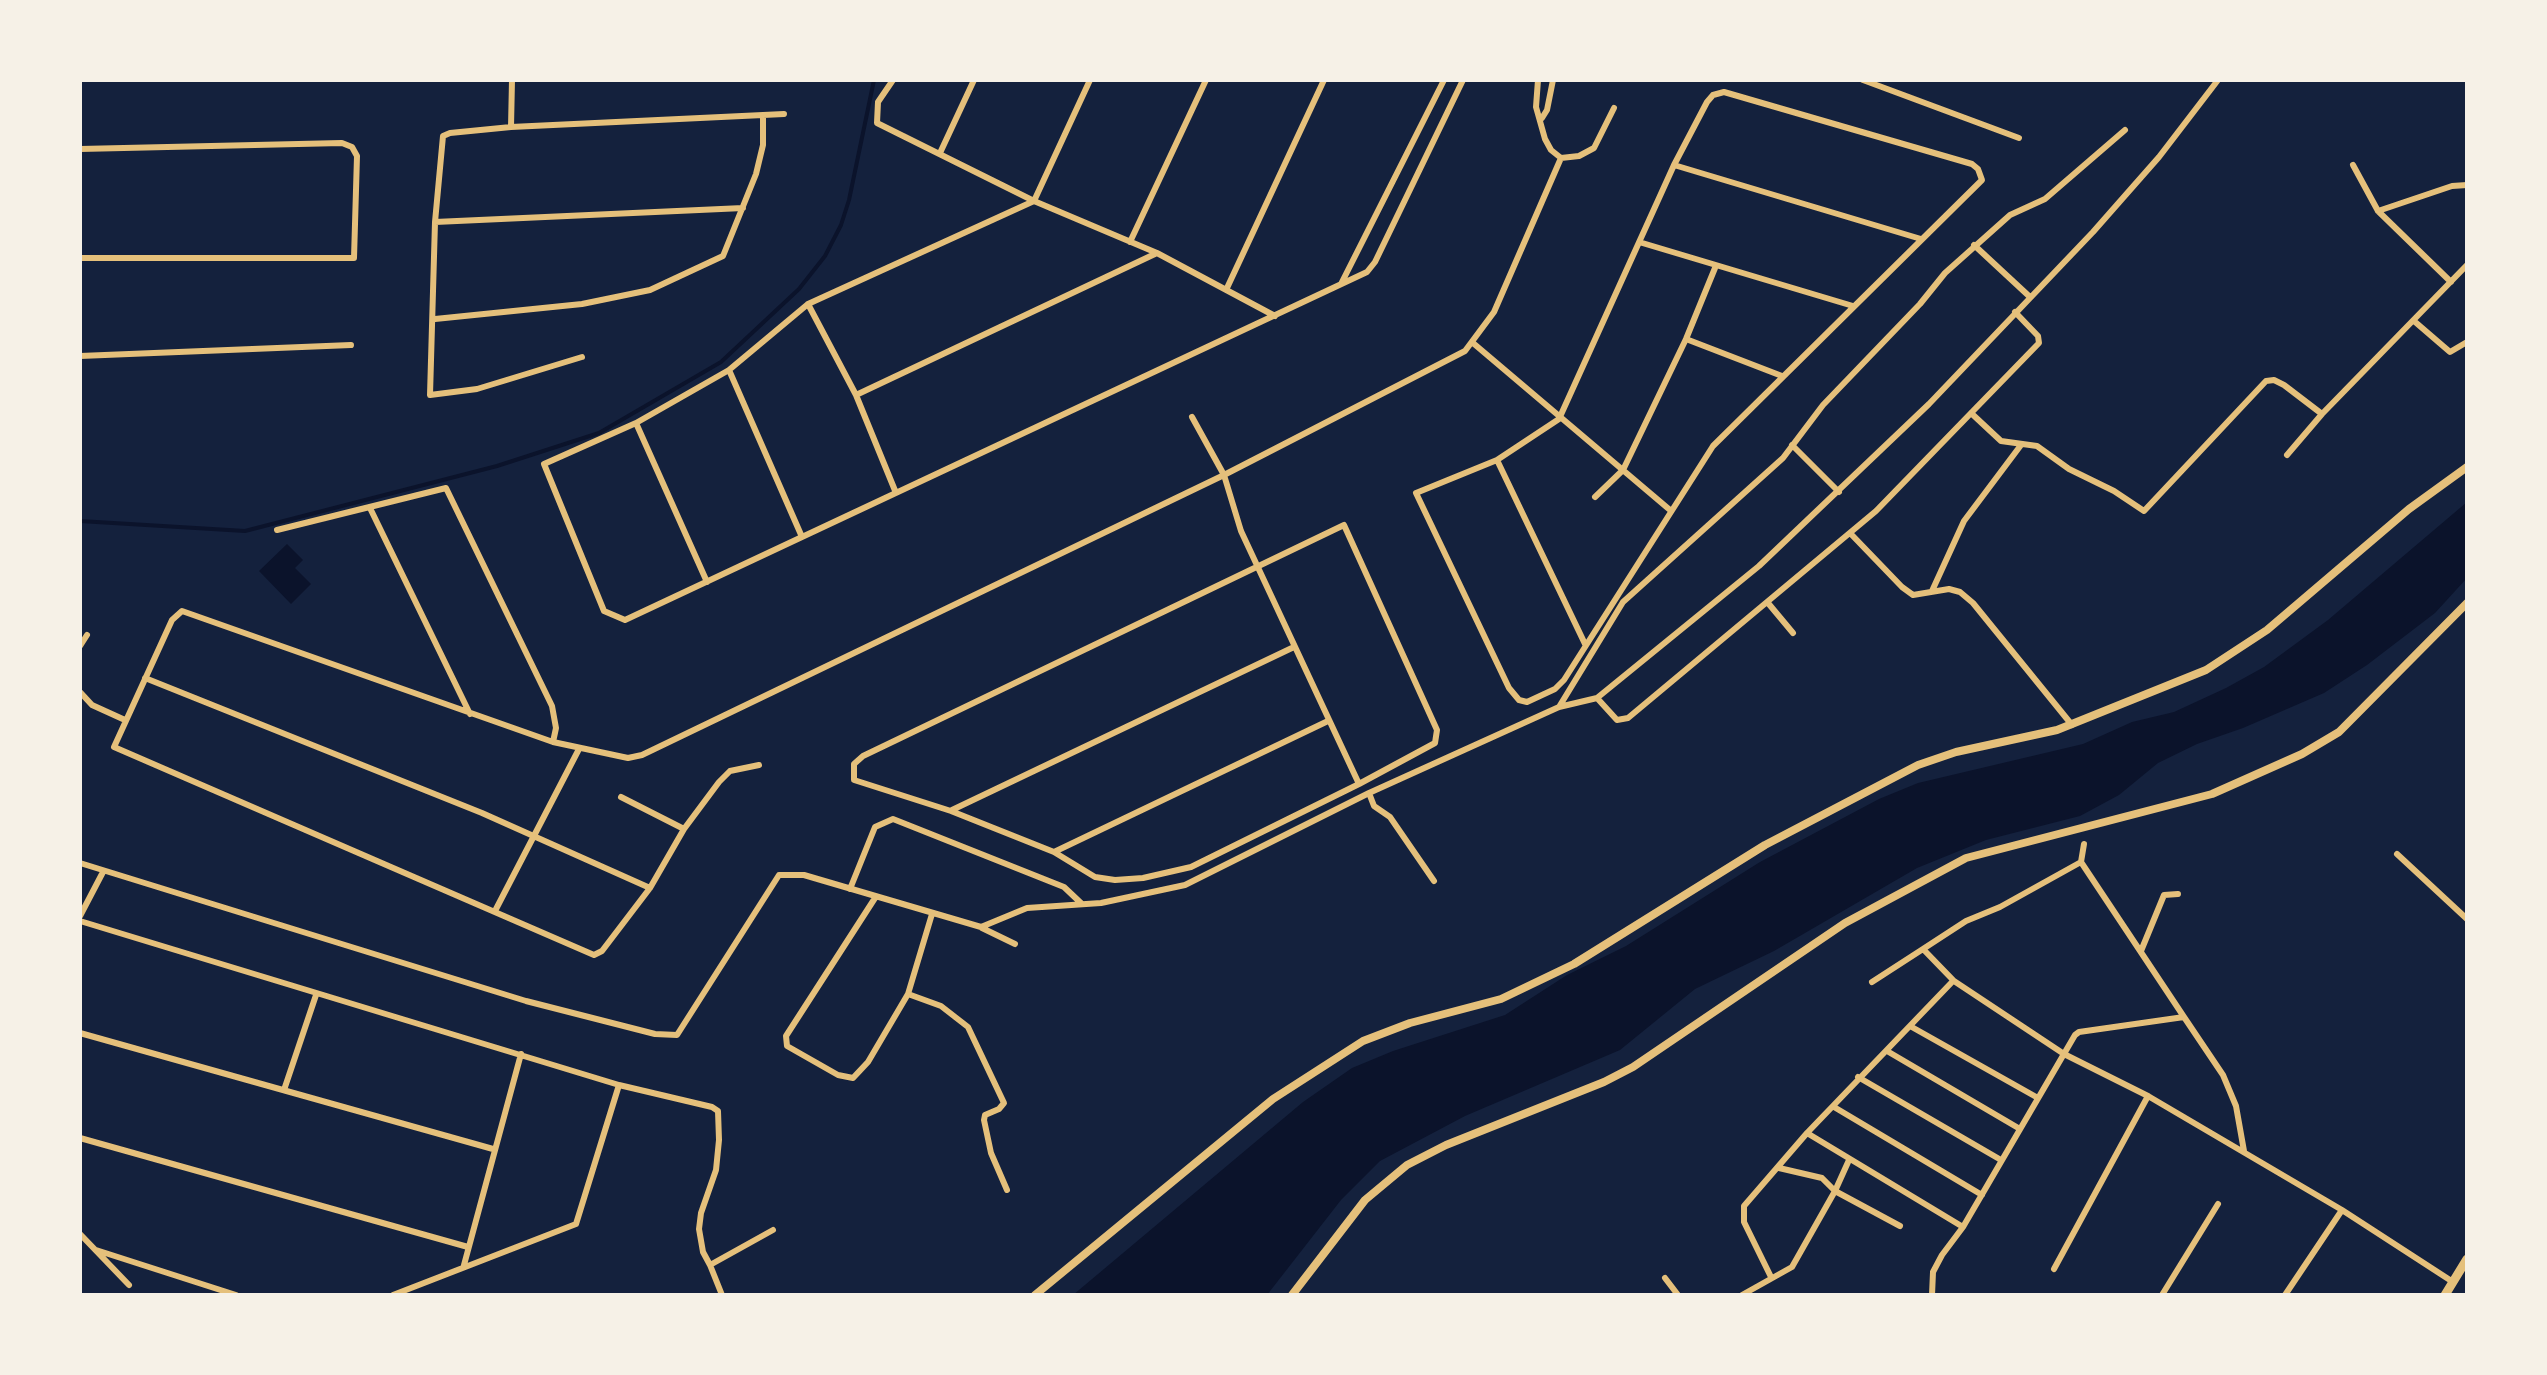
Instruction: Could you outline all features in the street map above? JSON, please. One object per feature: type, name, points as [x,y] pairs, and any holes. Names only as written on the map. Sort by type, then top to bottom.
[{"type":"main road","points":[[2445,1295],[2467,1259]]},
{"type":"street","points":[[511,127],[512,80]]},
{"type":"street","points":[[893,80],[878,102],[877,123],[1034,201],[1156,253],[1275,316]]},
{"type":"street","points":[[940,153],[974,80]]},
{"type":"street","points":[[1090,80],[1034,201],[808,304],[729,370],[636,423],[544,464],[604,611],[625,620],[1367,272],[1463,80]]},
{"type":"street","points":[[1130,242],[1206,80]]},
{"type":"street","points":[[1227,288],[1324,80]]},
{"type":"street","points":[[1341,286],[1444,80]]},
{"type":"street","points":[[1538,80],[1535,98],[1546,139],[1562,158],[1579,156],[1594,148],[1614,108]]},
{"type":"street","points":[[1541,119],[1547,110],[1553,80]]},
{"type":"street","points":[[1863,80],[2019,138]]},
{"type":"street","points":[[981,927],[1027,908],[1083,905],[1185,885],[1370,793],[1559,707],[1597,698],[1759,566],[1839,492],[2093,232],[2218,80]]},
{"type":"street","points":[[1724,92],[1972,164],[1982,180],[1713,446],[1556,689],[1527,702],[1519,700],[1509,688],[1416,493],[1498,460],[1559,419],[1674,165],[1707,102],[1724,92]]},
{"type":"street","points":[[582,357],[477,388],[430,396],[435,222],[443,136],[511,127],[784,114]]},
{"type":"street","points":[[434,319],[582,304],[650,290],[724,256],[762,145],[763,117]]},
{"type":"street","points":[[1559,707],[1623,602],[1783,458],[1831,396],[1974,245],[2010,215],[2045,199],[2125,130]]},
{"type":"street","points":[[80,149],[342,143],[352,147],[357,156],[354,258],[80,258]]},
{"type":"street","points":[[759,765],[730,772],[684,830],[650,888],[602,952],[594,955],[114,747],[172,620],[182,611],[189,611],[470,716],[579,749],[628,758],[642,755],[1224,475],[1447,362],[1472,343],[1494,312],[1562,158]]},
{"type":"street","points":[[1674,165],[1921,238]]},
{"type":"street","points":[[2354,165],[2378,210],[2452,282]]},
{"type":"street","points":[[2378,210],[2452,186],[2467,185]]},
{"type":"street","points":[[435,222],[743,208]]},
{"type":"street","points":[[1639,242],[1715,268],[1854,306]]},
{"type":"street","points":[[1974,245],[2030,297]]},
{"type":"street","points":[[856,395],[1156,253]]},
{"type":"street","points":[[2287,455],[2467,265]]},
{"type":"street","points":[[1595,497],[1623,470],[1686,340],[1715,268]]},
{"type":"street","points":[[808,304],[856,395],[896,494]]},
{"type":"street","points":[[1597,698],[1617,720],[1628,718],[1850,533],[2039,343],[2038,336],[2016,312]]},
{"type":"street","points":[[2414,322],[2450,352],[2467,342]]},
{"type":"street","points":[[1686,340],[1782,376]]},
{"type":"street","points":[[1472,343],[1670,510]]},
{"type":"street","points":[[80,356],[351,345]]},
{"type":"street","points":[[729,370],[802,537]]},
{"type":"street","points":[[1971,413],[2000,441],[2036,446],[2068,470],[2114,491],[2144,512],[2266,381],[2284,385],[2322,414]]},
{"type":"street","points":[[1192,417],[1224,475],[1241,531],[1359,784]]},
{"type":"street","points":[[636,423],[706,582]]},
{"type":"street","points":[[1792,444],[1839,492]]},
{"type":"street","points":[[1932,592],[1964,521],[2022,444]]},
{"type":"street","points":[[1498,460],[1585,644]]},
{"type":"street","points":[[1034,1295],[1273,1098],[1362,1041],[1410,1023],[1501,999],[1548,977],[1765,845],[1918,765],[1956,752],[2072,726],[2178,683],[2244,648],[2409,510],[2467,467]]},
{"type":"street","points":[[277,530],[446,488],[552,706],[554,742]]},
{"type":"street","points":[[370,508],[470,716]]},
{"type":"street","points":[[1344,525],[1438,730],[1435,743],[1191,866],[1143,878],[1115,880],[1095,876],[1054,852],[951,811],[854,780],[854,764],[863,756],[1258,567],[1344,525]]},
{"type":"street","points":[[1850,533],[1913,595],[1949,589],[1973,603],[2072,726]]},
{"type":"street","points":[[1292,1295],[1364,1200],[1407,1165],[1633,1067],[1845,923],[1966,858],[2212,794],[2302,754],[2339,732],[2467,603]]},
{"type":"street","points":[[1768,604],[1793,632]]},
{"type":"street","points":[[80,646],[87,635]]},
{"type":"street","points":[[951,811],[1294,647]]},
{"type":"street","points":[[145,678],[536,837],[650,888]]},
{"type":"street","points":[[80,692],[92,705],[125,720]]},
{"type":"street","points":[[1054,852],[1328,720]]},
{"type":"street","points":[[496,911],[579,749]]},
{"type":"street","points":[[1370,793],[1374,806],[1388,814],[1434,881]]},
{"type":"street","points":[[621,797],[684,830]]},
{"type":"street","points":[[850,890],[875,827],[893,818],[1064,887],[1083,905]]},
{"type":"street","points":[[2084,844],[2081,862],[2223,1076],[2236,1106],[2244,1152]]},
{"type":"street","points":[[2397,854],[2467,919]]},
{"type":"street","points":[[1872,982],[1966,921],[2000,907],[2081,862]]},
{"type":"street","points":[[80,863],[526,1002],[655,1034],[677,1035],[780,875],[804,875],[981,927],[1015,944]]},
{"type":"street","points":[[103,872],[80,919],[316,996],[718,1110],[716,1170],[699,1229],[703,1252],[722,1295]]},
{"type":"street","points":[[2140,952],[2166,893],[2178,894]]},
{"type":"street","points":[[875,898],[786,1036],[786,1046],[838,1075],[853,1078],[868,1062],[908,994],[932,914]]},
{"type":"street","points":[[1923,949],[1954,980],[2064,1054],[2148,1096],[2244,1152],[2453,1282]]},
{"type":"street","points":[[1771,1276],[1744,1222],[1744,1206],[1858,1077],[1954,980]]},
{"type":"street","points":[[908,994],[941,1006],[968,1027],[1004,1103],[985,1115],[984,1120],[991,1153],[1007,1190]]},
{"type":"street","points":[[284,1090],[316,996]]},
{"type":"street","points":[[1932,1295],[1933,1272],[2080,1032],[2184,1017]]},
{"type":"street","points":[[1910,1026],[2038,1098]]},
{"type":"street","points":[[80,1033],[493,1149]]},
{"type":"street","points":[[1887,1051],[2020,1129]]},
{"type":"street","points":[[464,1266],[521,1054]]},
{"type":"street","points":[[1858,1077],[2002,1160]]},
{"type":"street","points":[[393,1295],[576,1224],[620,1085]]},
{"type":"street","points":[[2054,1269],[2148,1096]]},
{"type":"street","points":[[1834,1107],[1982,1194]]},
{"type":"street","points":[[1807,1134],[1963,1227]]},
{"type":"street","points":[[80,1138],[468,1247]]},
{"type":"street","points":[[1742,1295],[1792,1267],[1849,1160]]},
{"type":"street","points":[[1779,1168],[1822,1178],[1834,1191],[1900,1226]]},
{"type":"street","points":[[2162,1295],[2218,1204]]},
{"type":"street","points":[[2285,1295],[2342,1210]]},
{"type":"street","points":[[710,1265],[773,1230]]},
{"type":"street","points":[[80,1234],[129,1286]]},
{"type":"street","points":[[96,1250],[236,1295]]},
{"type":"street","points":[[1665,1278],[1678,1295]]},
{"type":"water","points":[[2467,502],[2467,578],[2435,613],[2367,665],[2324,693],[2158,763],[2119,795],[2080,816],[1986,840],[1917,868],[1774,951],[1695,989],[1620,1050],[1465,1116],[1380,1161],[1341,1200],[1267,1295],[1073,1295],[1303,1102],[1352,1068],[1505,1015],[1567,975],[1626,946],[1760,862],[1879,799],[1918,783],[2083,744],[2132,722],[2174,712],[2226,688],[2264,667],[2328,620]]},
{"type":"water","points":[[287,544],[303,560],[295,568],[311,584],[291,604],[259,571]]},
{"type":"waterway","points":[[80,521],[245,531],[497,466],[599,433],[721,362],[799,289],[825,256],[849,200],[874,80]]}]
